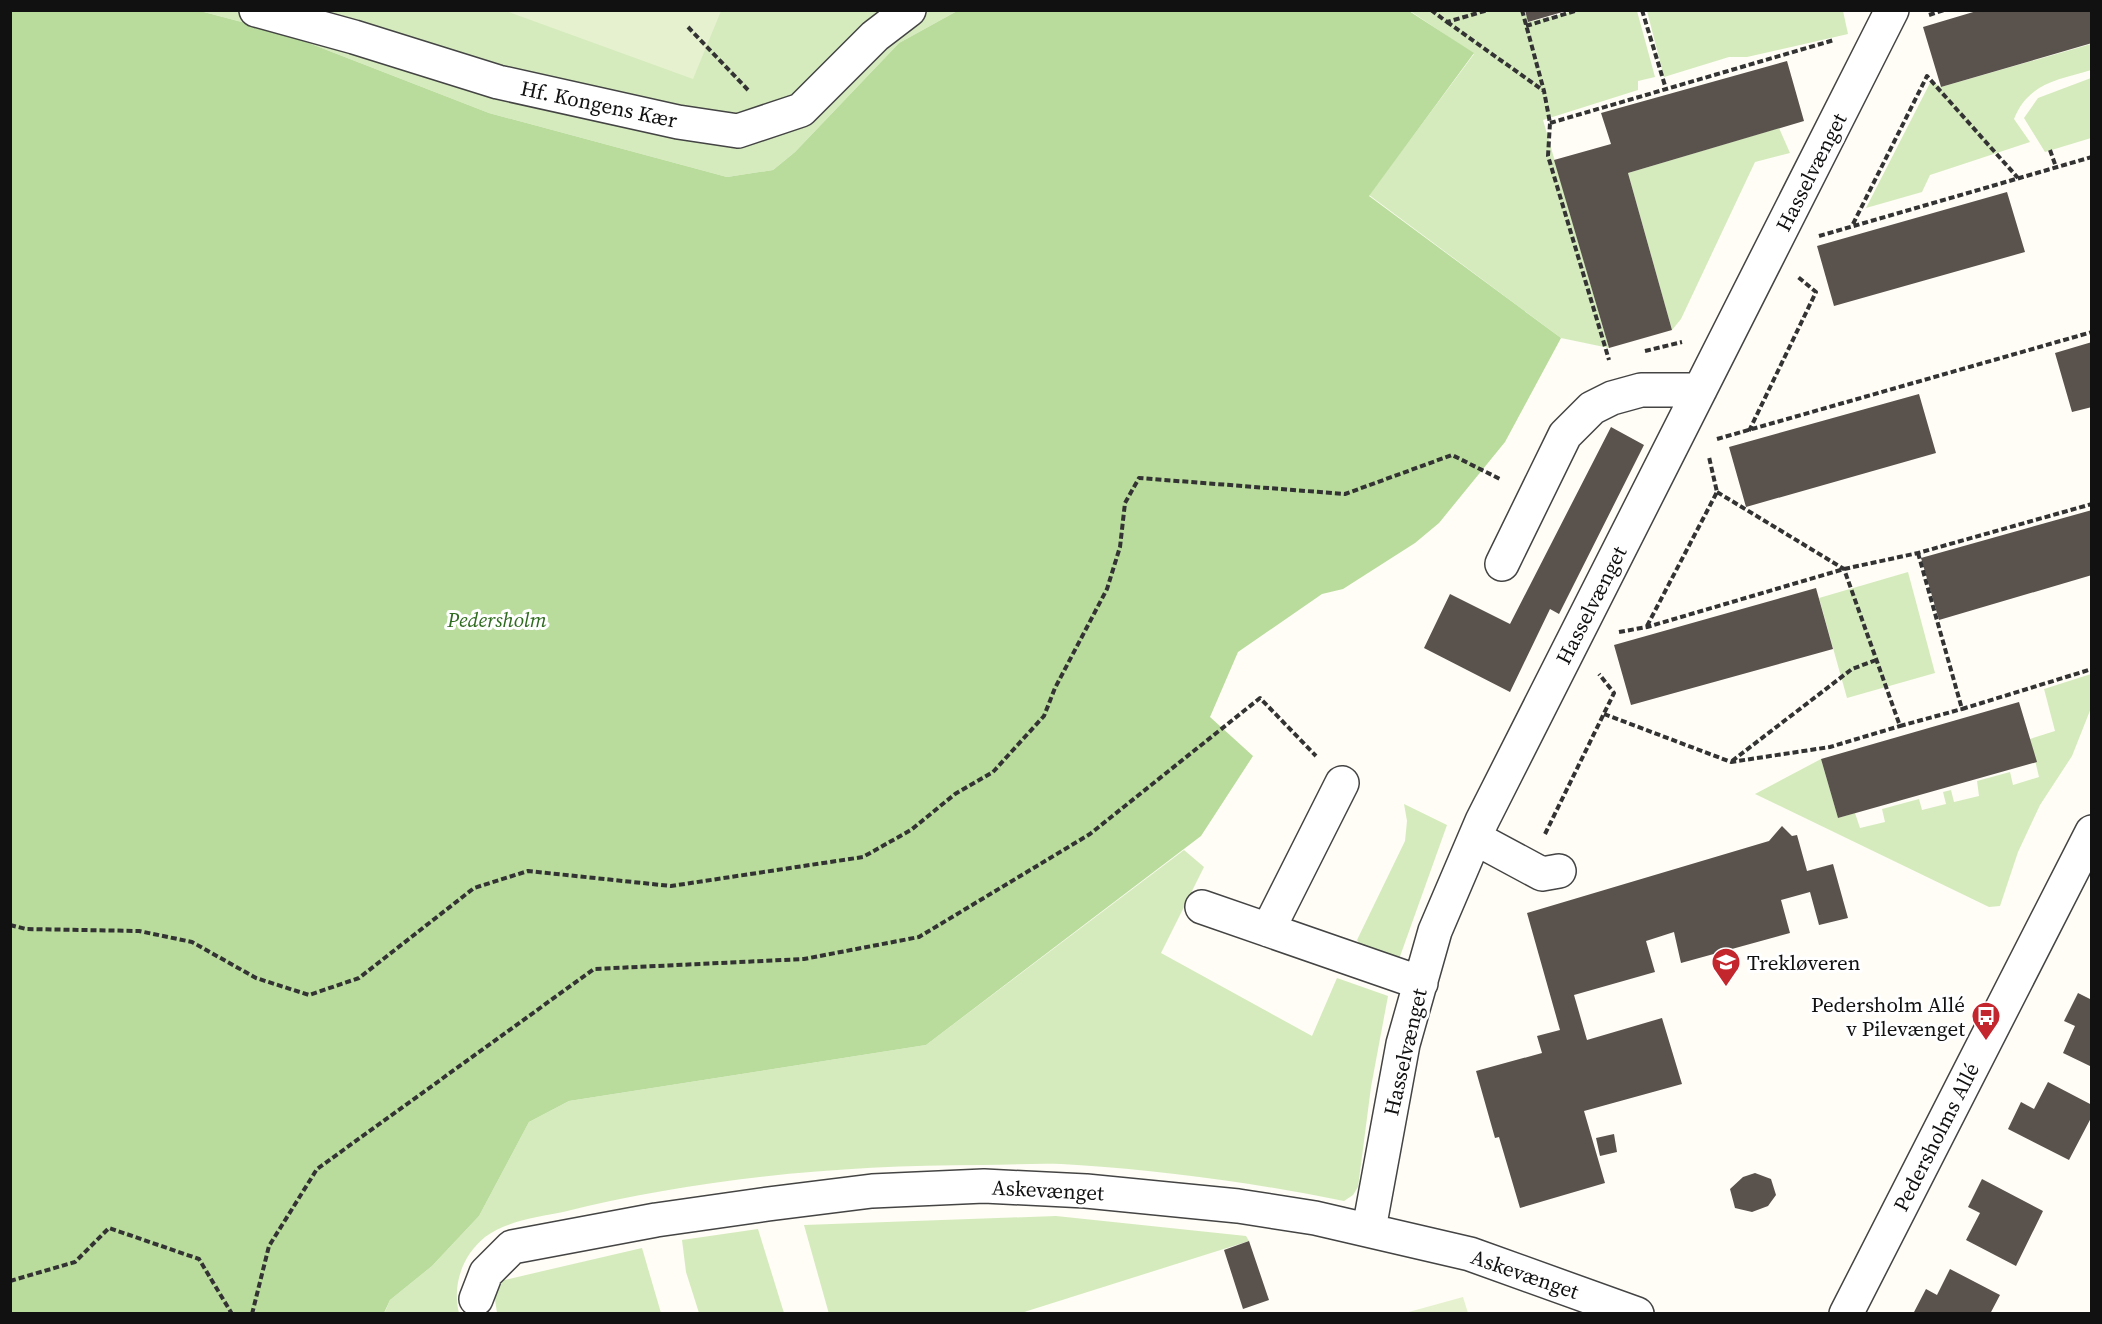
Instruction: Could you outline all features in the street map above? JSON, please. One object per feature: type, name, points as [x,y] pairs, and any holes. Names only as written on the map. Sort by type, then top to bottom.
[{"type":"street","name":"Hf. Kongens Kær","points":[[256,10],[354,37],[498,82],[678,123],[738,131],[801,110],[875,36],[909,10]]},
{"type":"street","name":"Hasselvænget","points":[[1369,1229],[1403,1044],[1435,931],[1475,838],[1887,20]]},
{"type":"street","points":[[1502,564],[1565,435],[1592,408],[1612,398],[1641,390],[1700,390]]},
{"type":"street","points":[[1268,930],[1342,783]]},
{"type":"street","name":"Pedersholms Allé","points":[[1845,1314],[2091,832]]},
{"type":"street","points":[[1475,838],[1542,874],[1559,871]]},
{"type":"street","points":[[1202,907],[1421,983]]},
{"type":"street","name":"Askevænget","points":[[476,1299],[486,1273],[512,1247],[656,1220],[872,1191],[984,1186],[1086,1191],[1238,1206],[1369,1229],[1470,1254],[1637,1314]]},
{"type":"path","points":[[1431,10],[1544,91]]},
{"type":"path","points":[[1447,22],[1488,10]]},
{"type":"path","points":[[1522,10],[1544,91],[1550,123],[1548,156],[1608,360],[1619,357]]},
{"type":"path","points":[[1526,26],[1578,10]]},
{"type":"path","points":[[1642,10],[1666,89]]},
{"type":"path","points":[[1550,123],[1833,40],[1887,20]]},
{"type":"path","points":[[688,27],[775,118]]},
{"type":"path","points":[[1852,225],[1927,76],[2018,178]]},
{"type":"path","points":[[2050,150],[2056,167]]},
{"type":"path","points":[[1770,253],[1852,225],[2091,157]]},
{"type":"path","points":[[1749,431],[1816,292],[1770,253]]},
{"type":"path","points":[[1641,352],[1731,329]]},
{"type":"path","points":[[1671,446],[1706,442],[1749,431],[2091,332]]},
{"type":"path","points":[[1647,627],[1717,492],[1706,442]]},
{"type":"path","points":[[10,925],[26,929],[139,931],[192,942],[256,978],[309,995],[359,978],[474,888],[528,871],[671,886],[863,857],[911,830],[956,794],[993,772],[1044,716],[1055,688],[1107,589],[1120,547],[1125,503],[1139,478],[1345,494],[1452,455],[1535,497]]},
{"type":"path","points":[[1717,492],[1844,569],[1900,726]]},
{"type":"path","points":[[1544,836],[1614,693],[1573,641],[1647,627],[1844,569],[1918,553],[2091,504]]},
{"type":"path","points":[[1918,553],[1962,709]]},
{"type":"path","points":[[1731,762],[1852,669],[1876,660]]},
{"type":"path","points":[[1604,714],[1731,762],[1830,747],[2091,669]]},
{"type":"path","points":[[252,1314],[269,1246],[317,1170],[594,969],[804,959],[919,937],[1090,834],[1260,698],[1342,783]]},
{"type":"path","points":[[10,1281],[75,1262],[109,1228],[199,1259],[232,1314]]},
{"type":"green space","name":"Pedersholm","points":[[10,11],[200,11],[283,33],[489,113],[727,177],[773,170],[795,152],[899,43],[957,11],[1409,11],[1474,53],[1369,196],[1561,338],[1505,442],[1439,523],[1415,543],[1343,589],[1322,594],[1238,652],[1210,717],[1253,756],[1201,836],[926,1045],[569,1101],[529,1122],[479,1216],[432,1266],[390,1300],[384,1313],[11,1313]]},
{"type":"green space","points":[[200,11],[957,11],[899,43],[795,152],[773,170],[727,177],[489,113],[283,33]]},
{"type":"green space","points":[[506,11],[721,11],[693,79]]},
{"type":"green space","points":[[1410,11],[1525,11],[1529,22],[1574,11],[1637,11],[1655,77],[1638,81],[1638,90],[1543,120],[1609,348],[1561,338],[1369,195],[1474,54]]},
{"type":"green space","points":[[1647,11],[1843,11],[1848,34],[1747,57],[1729,57],[1664,77]]},
{"type":"green space","points":[[2091,44],[2091,70],[2045,85],[2036,90],[2020,107],[2014,119],[2030,142],[1930,175],[1922,192],[1866,208],[1931,81],[1941,87]]},
{"type":"green space","points":[[2091,78],[2091,138],[2045,152],[2024,118],[2038,98]]},
{"type":"green space","points":[[1779,128],[1790,153],[1755,162],[1681,319],[1672,330],[1628,173]]},
{"type":"green space","points":[[1908,572],[1935,673],[1847,698],[1819,598]]},
{"type":"green space","points":[[2091,674],[2091,708],[2072,756],[2040,805],[2018,852],[2000,906],[1989,907],[1755,794],[1821,759],[1838,818],[1855,813],[1860,828],[1885,822],[1882,809],[1919,799],[1922,810],[1946,804],[1943,792],[1951,790],[1954,802],[1979,796],[1977,781],[2010,772],[2013,785],[2039,777],[2030,739],[2055,731],[2044,689]]},
{"type":"green space","points":[[1404,804],[1447,825],[1398,962],[1367,953],[1357,940],[1405,841],[1407,821]]},
{"type":"green space","points":[[1184,850],[1204,867],[1161,953],[1312,1036],[1337,978],[1388,996],[1371,1087],[1358,1187],[1353,1195],[1344,1201],[1211,1178],[1065,1164],[876,1168],[718,1182],[614,1200],[512,1223],[485,1237],[470,1253],[458,1282],[459,1313],[384,1314],[390,1300],[432,1266],[479,1216],[529,1122],[569,1101],[926,1045]]},
{"type":"green space","points":[[1056,1216],[1246,1236],[1249,1241],[1021,1313],[829,1314],[804,1225]]},
{"type":"green space","points":[[758,1229],[784,1313],[699,1313],[686,1272],[682,1240]]},
{"type":"green space","points":[[642,1248],[661,1313],[497,1313],[494,1293],[500,1281]]},
{"type":"green space","points":[[1463,1297],[1468,1313],[1405,1313]]},
{"type":"building","points":[[1525,10],[1566,10],[1566,11],[1528,22]]},
{"type":"building","points":[[1980,10],[2092,10],[2092,43],[1941,87],[1923,27]]},
{"type":"building","points":[[1787,61],[1804,121],[1628,173],[1672,330],[1609,348],[1554,160],[1611,144],[1601,113]]},
{"type":"building","points":[[2007,192],[2025,252],[1834,306],[1817,246]]},
{"type":"building","points":[[2092,342],[2092,407],[2072,412],[2055,353]]},
{"type":"building","points":[[1919,394],[1936,453],[1746,507],[1729,447]]},
{"type":"building","points":[[1611,427],[1644,445],[1559,614],[1550,609],[1510,692],[1424,648],[1450,594],[1510,624]]},
{"type":"building","points":[[2092,510],[2092,575],[1939,620],[1921,558]]},
{"type":"building","points":[[1816,588],[1833,649],[1631,705],[1614,645]]},
{"type":"building","points":[[2019,702],[2037,762],[1838,818],[1821,759]]},
{"type":"building","points":[[1782,826],[1792,836],[1797,835],[1807,871],[1833,864],[1848,918],[1819,925],[1810,892],[1781,900],[1790,933],[1681,963],[1674,932],[1646,941],[1655,972],[1574,995],[1587,1040],[1662,1018],[1682,1084],[1584,1111],[1605,1183],[1520,1208],[1499,1137],[1495,1138],[1476,1071],[1542,1053],[1537,1036],[1560,1030],[1527,913],[1769,841]]},
{"type":"building","points":[[2078,993],[2092,1000],[2092,1067],[2063,1053],[2075,1026],[2064,1021]]},
{"type":"building","points":[[2048,1082],[2092,1105],[2092,1116],[2069,1160],[2008,1129],[2021,1102],[2034,1109]]},
{"type":"building","points":[[1614,1134],[1617,1152],[1600,1156],[1596,1138]]},
{"type":"building","points":[[1755,1173],[1771,1179],[1776,1195],[1768,1206],[1752,1212],[1735,1208],[1730,1189],[1743,1177]]},
{"type":"building","points":[[1982,1179],[2043,1211],[2016,1266],[1966,1240],[1980,1213],[1968,1207]]},
{"type":"building","points":[[1249,1241],[1269,1300],[1243,1309],[1224,1250]]},
{"type":"building","points":[[1950,1269],[2000,1295],[1990,1314],[1913,1314],[1926,1289],[1937,1295]]},
{"type":"place","name":"Trekløveren","points":[[1726,988]]},
{"type":"place","name":"Pedersholm Allé v Pilevænget","points":[[1986,1042]]}]
